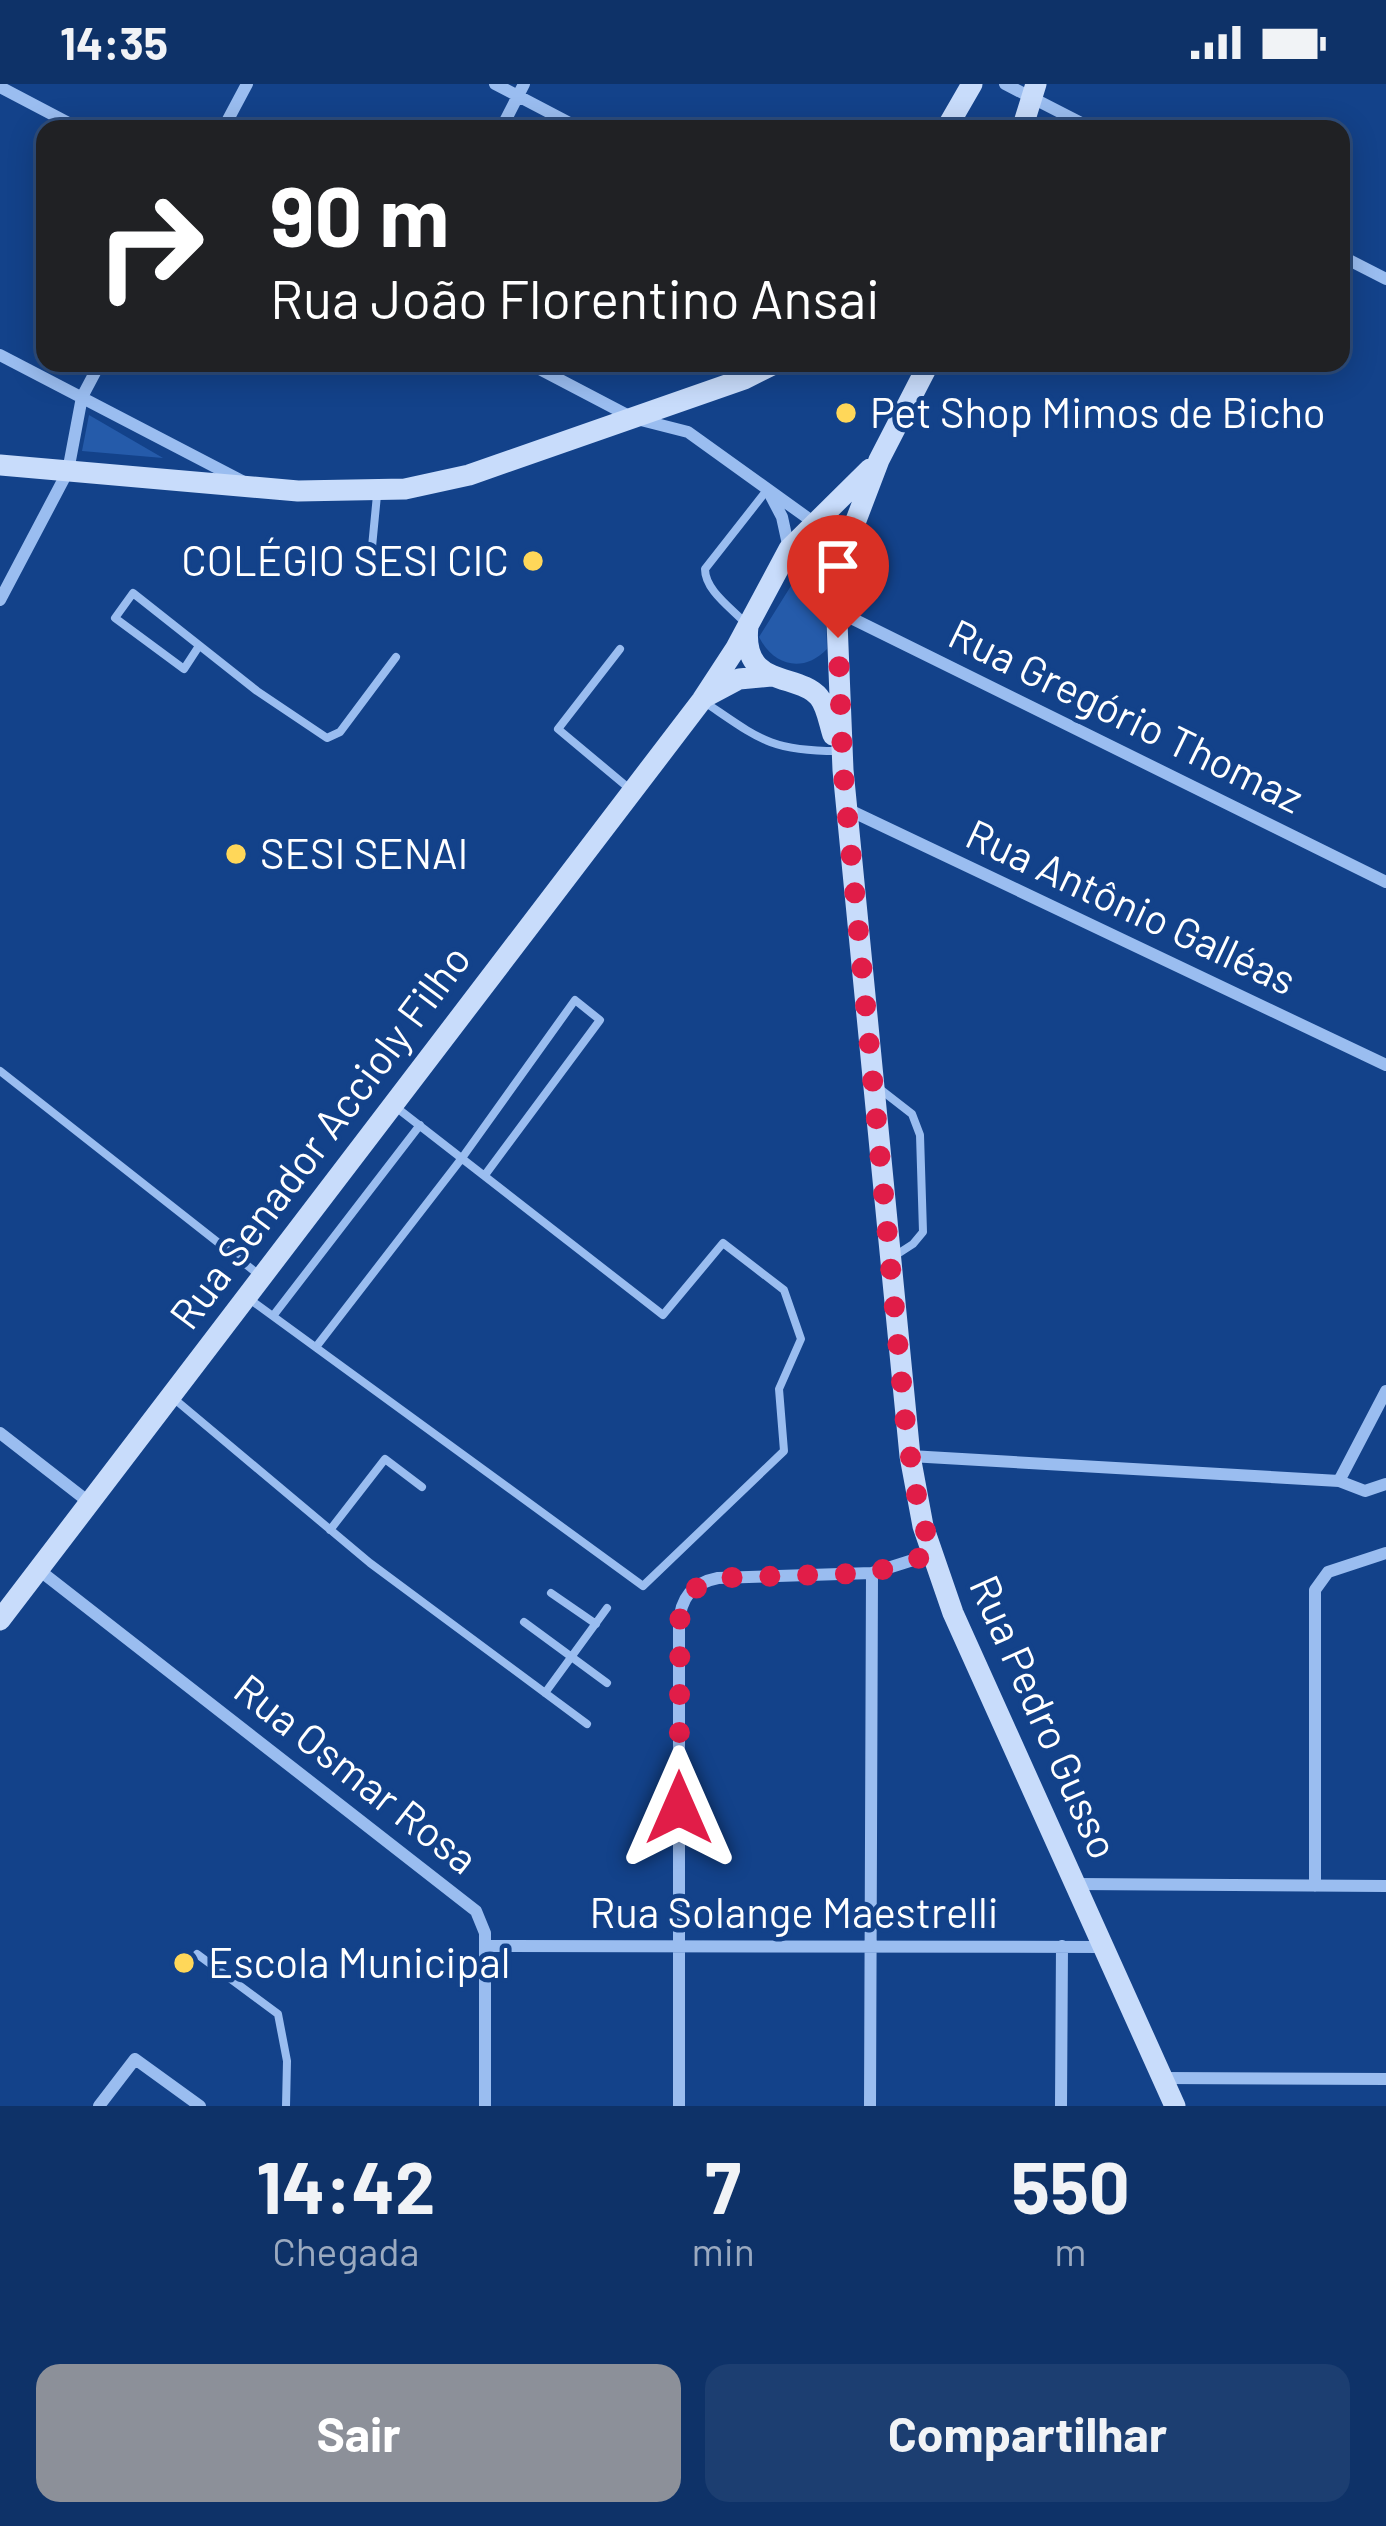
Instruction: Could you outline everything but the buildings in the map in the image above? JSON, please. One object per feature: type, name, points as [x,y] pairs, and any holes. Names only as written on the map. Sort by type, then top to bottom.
[{"type":"main road","points":[[951,120],[972,84]]},
{"type":"main road","points":[[1025,120],[1034,91]]},
{"type":"main road","points":[[0,465],[255,488],[377,492],[470,475],[753,372]]},
{"type":"main road","name":"Rua Pedro Gusso","points":[[924,372],[879,460],[847,544],[836,610],[840,761],[910,1456],[932,1554],[967,1647],[1175,2106]]},
{"type":"main road","name":"Rua Pedro Gusso","points":[[748,626],[789,549],[879,460]]},
{"type":"main road","points":[[816,524],[835,528],[847,544]]},
{"type":"main road","points":[[748,626],[754,658],[771,676],[798,685],[823,680],[839,667]]},
{"type":"main road","name":"Rua Senador Accioly Filho","points":[[0,1620],[702,700],[748,626]]},
{"type":"main road","name":"Rua Senador Accioly Filho","points":[[702,700],[740,679],[771,676]]},
{"type":"main road","name":"Rua Pedro Gusso","points":[[798,685],[821,698],[840,761]]},
{"type":"street","points":[[228,120],[247,84]]},
{"type":"street","points":[[495,84],[521,90],[567,120]]},
{"type":"street","points":[[1005,84],[1034,91],[1079,120]]},
{"type":"street","points":[[0,87],[63,120]]},
{"type":"street","points":[[505,120],[521,90]]},
{"type":"street","points":[[1350,261],[1386,279]]},
{"type":"street","points":[[0,355],[255,488]]},
{"type":"street","points":[[0,601],[68,471],[82,397],[95,372]]},
{"type":"street","points":[[545,372],[633,418],[688,432],[816,524]]},
{"type":"street","points":[[767,490],[782,517],[789,549]]},
{"type":"street","name":"Rua Gregório Thomaz","points":[[836,610],[1386,882]]},
{"type":"street","name":"Rua Antônio Galléas","points":[[847,809],[1386,1065]]},
{"type":"street","points":[[1339,1481],[1386,1391]]},
{"type":"street","points":[[0,1433],[90,1503]]},
{"type":"street","points":[[910,1456],[1339,1481],[1365,1491],[1386,1484]]},
{"type":"street","points":[[1315,1886],[1318,1582],[1328,1572],[1386,1553]]},
{"type":"street","points":[[679,2106],[679,1624],[688,1592],[718,1578],[872,1573],[932,1554]]},
{"type":"street","name":"Rua Osmar Rosa","points":[[39,1570],[467,1900],[482,1921],[486,1946],[485,2106]]},
{"type":"street","points":[[870,2106],[872,1573]]},
{"type":"street","points":[[1075,1884],[1386,1886]]},
{"type":"street","name":"Rua Solange Maestrelli","points":[[486,1946],[1103,1947]]},
{"type":"street","points":[[1061,2106],[1062,1946]]},
{"type":"street","points":[[99,2106],[135,2059],[200,2106]]},
{"type":"street","points":[[1162,2078],[1386,2079]]},
{"type":"lane","points":[[748,626],[704,579],[705,569],[767,490]]},
{"type":"lane","points":[[372,547],[377,492]]},
{"type":"lane","points":[[199,646],[184,669],[116,619],[133,592],[257,691],[327,738],[335,737],[396,657]]},
{"type":"lane","points":[[620,650],[558,729],[632,791]]},
{"type":"lane","points":[[702,700],[760,739],[840,761]]},
{"type":"lane","points":[[316,1347],[462,1158],[575,1000],[600,1020],[485,1175]]},
{"type":"lane","points":[[0,1071],[262,1277]]},
{"type":"lane","points":[[873,1084],[901,1101],[920,1135],[922,1232],[914,1244],[890,1259]]},
{"type":"lane","points":[[246,1297],[643,1586],[784,1451],[779,1389],[801,1339],[784,1290],[723,1244],[663,1315],[393,1105]]},
{"type":"lane","points":[[273,1316],[420,1126]]},
{"type":"lane","points":[[171,1396],[330,1530],[587,1724]]},
{"type":"lane","points":[[330,1530],[385,1459],[422,1487]]},
{"type":"lane","points":[[550,1593],[596,1624]]},
{"type":"lane","points":[[545,1693],[607,1608]]},
{"type":"lane","points":[[524,1622],[607,1683]]},
{"type":"lane","points":[[196,1954],[278,2014],[287,2062],[286,2106]]},
{"type":"shaded area","points":[[89,415],[163,458],[82,451]]},
{"type":"shaded area","points":[[805,546],[824,546],[832,558],[825,598],[827,649],[809,661],[790,663],[773,655],[759,637],[794,581]]},
{"type":"place","name":"Pet Shop Mimos de Bicho","points":[[846,413]]},
{"type":"place","name":"COLÉGIO SESI CIC","points":[[533,561]]},
{"type":"place","name":"SESI SENAI","points":[[236,854]]},
{"type":"place","name":"Escola Municipal","points":[[184,1963]]},
{"type":"route","points":[[679,1808],[680,1614],[688,1592],[718,1578],[872,1573],[932,1554],[906,1429],[843,770],[838,638]]}]
